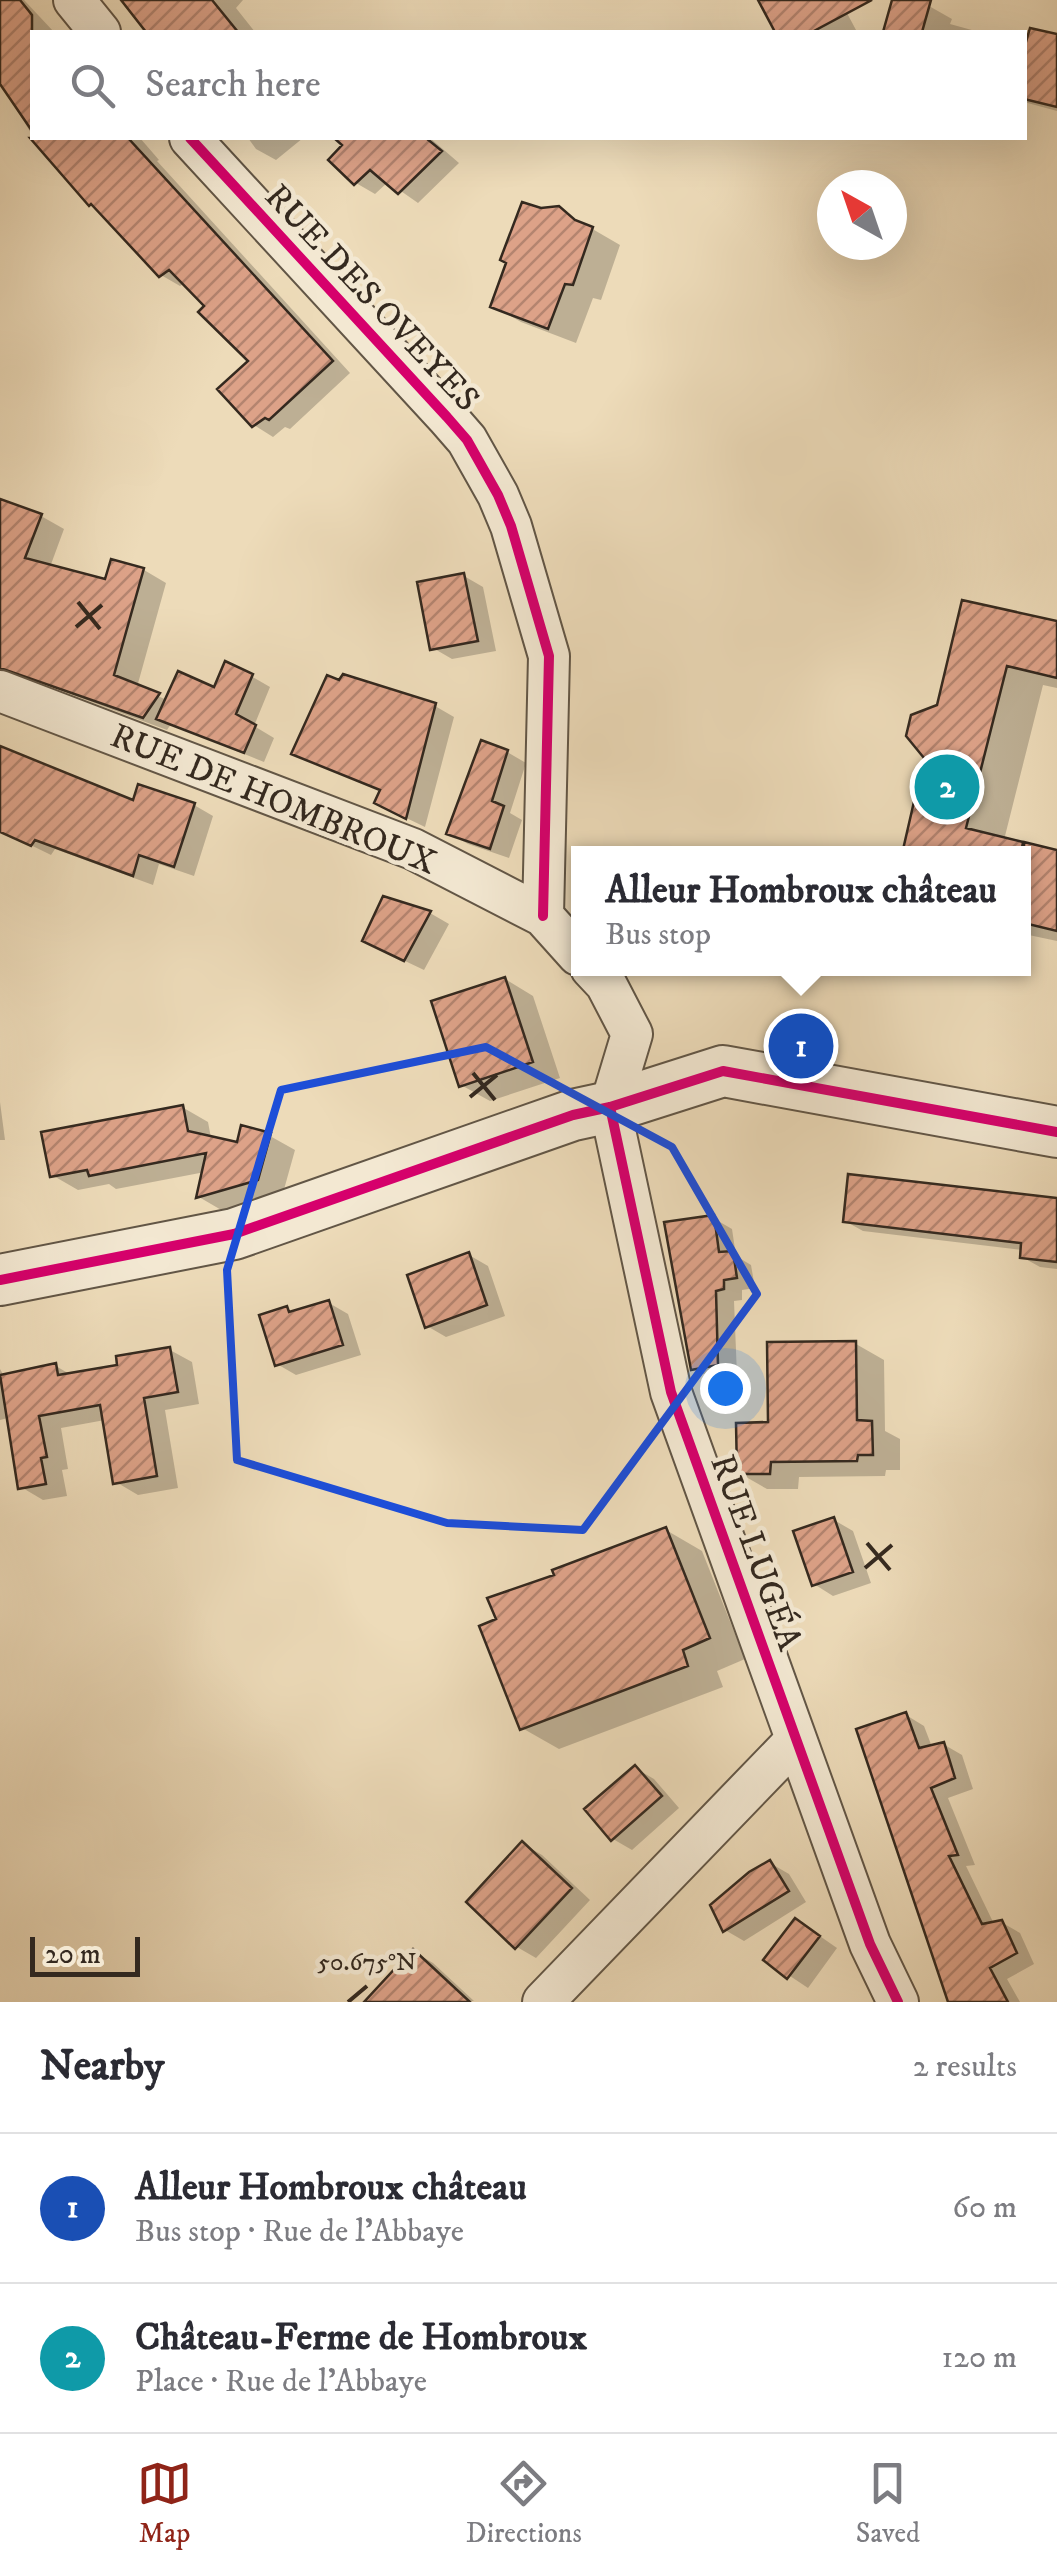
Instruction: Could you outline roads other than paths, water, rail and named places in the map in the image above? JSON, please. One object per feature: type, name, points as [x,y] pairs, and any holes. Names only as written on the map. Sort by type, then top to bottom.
[{"type":"street","points":[[74,0],[98,30]]},
{"type":"street","name":"RUE DES OVEYES","points":[[192,140],[457,428],[498,495],[511,526],[548,656],[542,916]]},
{"type":"street","name":"RUE DE HOMBROUX","points":[[0,691],[413,849],[542,916],[571,947]]},
{"type":"street","points":[[599,976],[632,1034],[610,1106]]},
{"type":"street","points":[[0,1280],[234,1234],[573,1115],[723,1072],[1057,1132]]},
{"type":"street","name":"RUE LUGÉA","points":[[610,1106],[671,1392],[870,1944],[898,2002]]},
{"type":"street","points":[[544,2002],[795,1741]]},
{"type":"place","name":"Château-Ferme de Hombroux","points":[[947,787]]},
{"type":"place","name":"Alleur Hombroux château","points":[[801,1046]]}]
